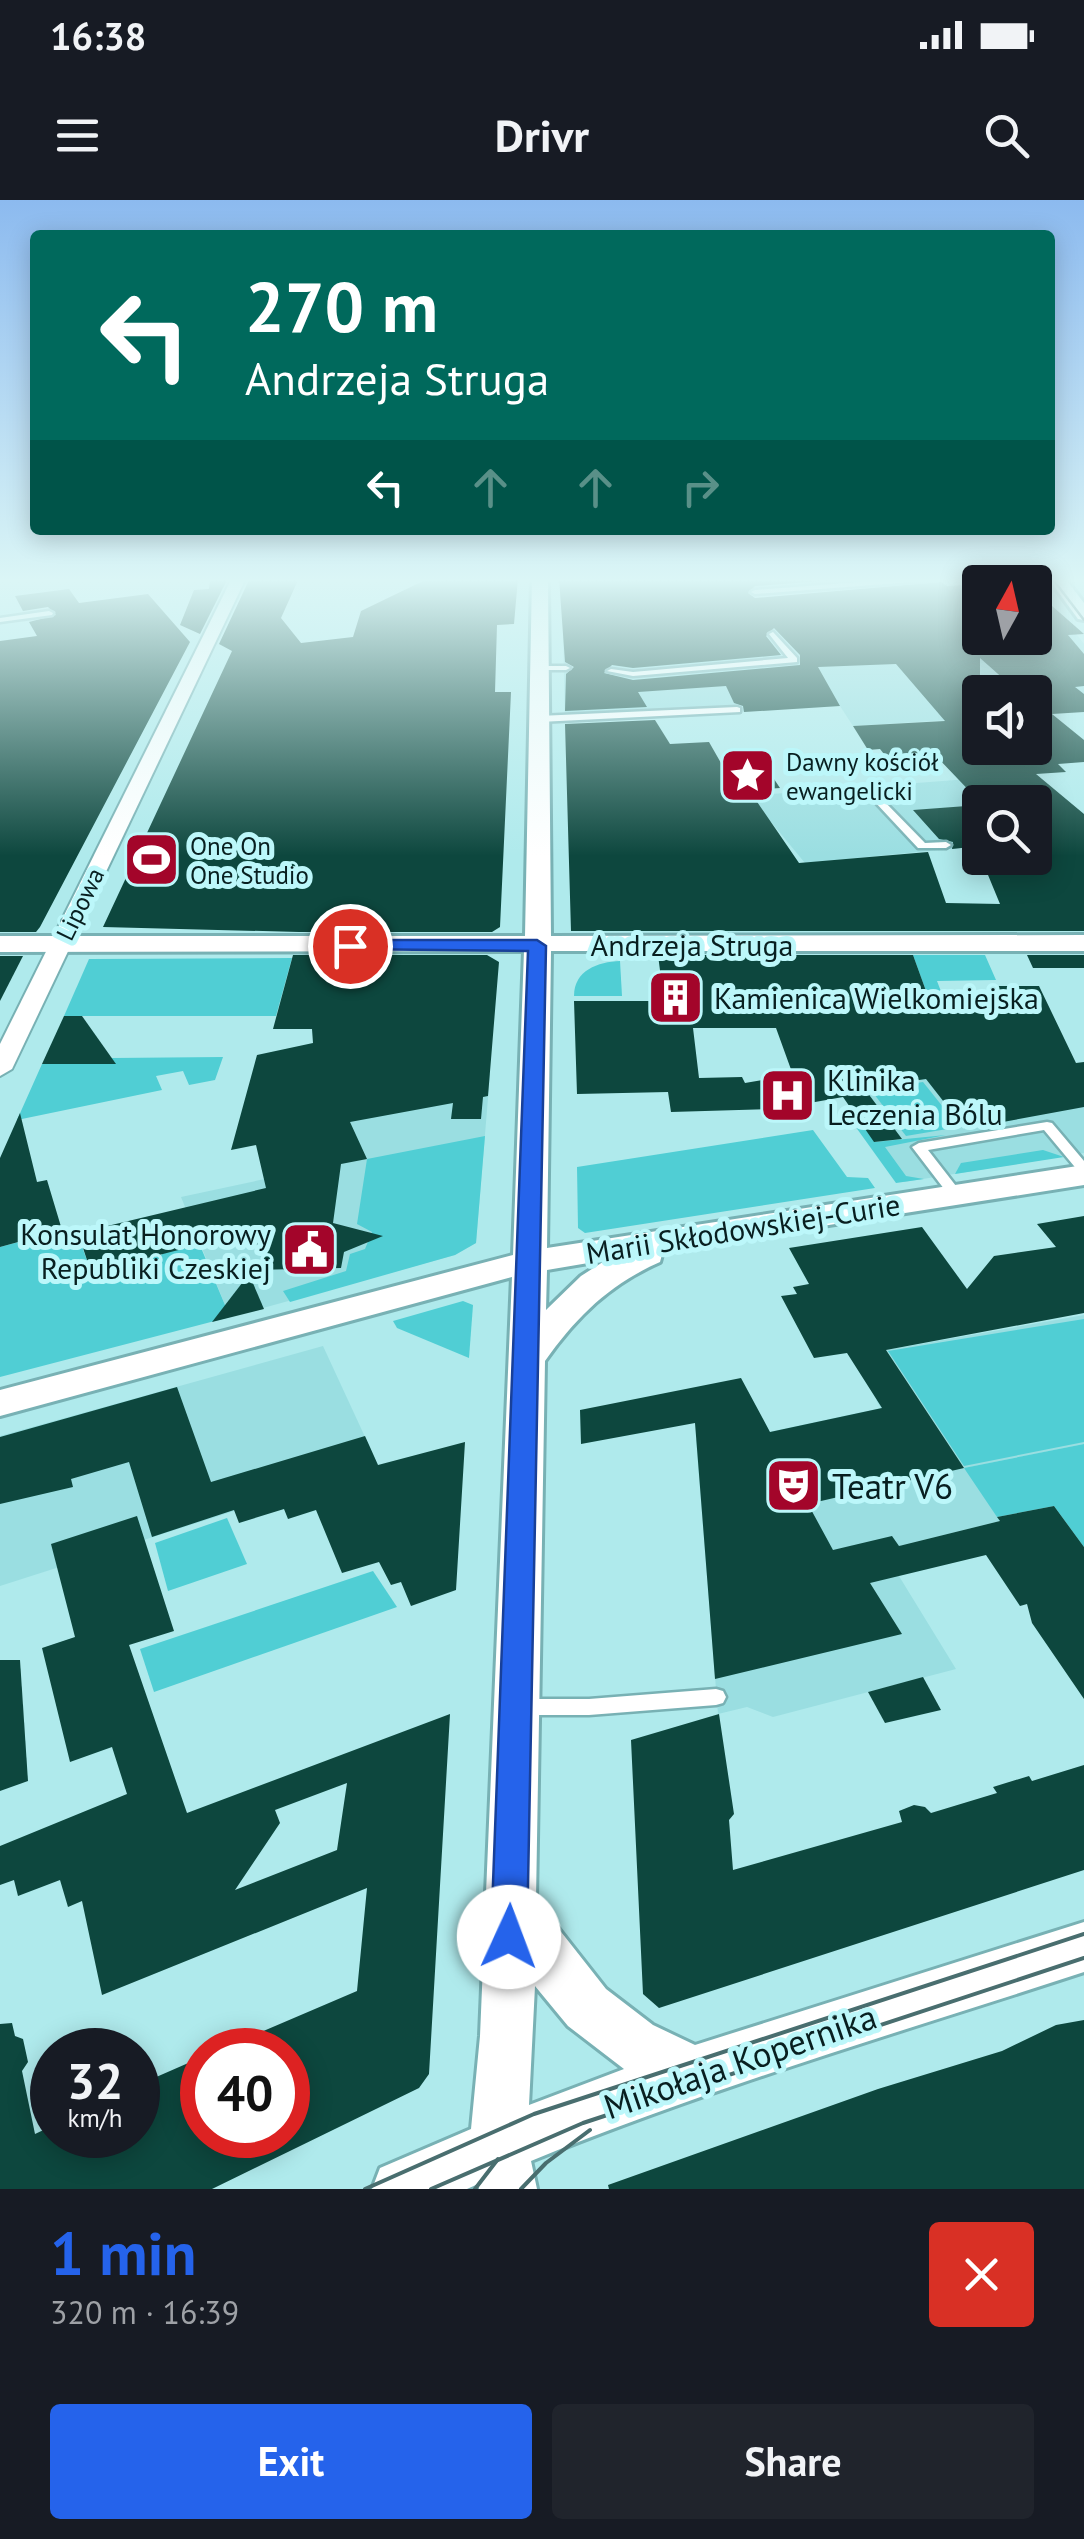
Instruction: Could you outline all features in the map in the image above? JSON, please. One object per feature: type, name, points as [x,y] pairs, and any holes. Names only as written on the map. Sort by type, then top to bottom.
[{"type":"street","name":"Lipowa","points":[[0,1069],[194,671]]},
{"type":"street","points":[[452,2189],[503,2167],[537,946],[539,671]]},
{"type":"street","name":"Andrzeja Struga","points":[[0,944],[1084,943]]},
{"type":"street","name":"Marii Skłodowskiej-Curie","points":[[0,1403],[528,1262],[956,1196],[1084,1172]]},
{"type":"street","points":[[527,1360],[556,1318],[594,1281],[638,1258],[700,1235]]},
{"type":"street","points":[[510,1905],[550,1966],[596,2020],[630,2044],[697,2073]]},
{"type":"street","name":"Mikołaja Kopernika","points":[[401,2189],[503,2167],[697,2073],[1084,1947]]},
{"type":"lane","points":[[616,671],[633,674],[670,671]]},
{"type":"lane","points":[[539,720],[737,710]]},
{"type":"lane","points":[[878,800],[922,846],[946,846]]},
{"type":"lane","points":[[956,1196],[920,1146],[1046,1126],[1084,1172]]},
{"type":"lane","points":[[516,1707],[716,1697]]},
{"type":"shaded area","points":[[564,671],[1084,671],[1084,702],[1052,695],[1052,675],[962,675],[962,719],[853,726],[840,706],[565,722]]},
{"type":"shaded area","points":[[969,779],[975,785],[962,785],[962,848],[805,863],[771,822],[718,798]]},
{"type":"shaded area","points":[[913,955],[985,955],[996,980],[937,981],[945,1002],[930,1002]]},
{"type":"shaded area","points":[[292,958],[276,1016],[64,1016],[89,959]]},
{"type":"shaded area","points":[[620,961],[622,996],[574,996],[578,980],[589,969]]},
{"type":"shaded area","points":[[1035,1044],[1084,1095],[1084,1153],[904,1182],[830,1077]]},
{"type":"shaded area","points":[[223,1057],[215,1080],[189,1085],[183,1071],[156,1076],[162,1090],[17,1120],[42,1064],[109,1064],[112,1058]]},
{"type":"shaded area","points":[[490,1074],[476,1243],[455,1255],[230,1317],[181,1197],[288,1174],[267,1114]]},
{"type":"shaded area","points":[[923,1082],[959,1127],[906,1136],[871,1090]]},
{"type":"shaded area","points":[[857,1118],[875,1142],[946,1135],[885,1147],[906,1176],[924,1179],[896,1183],[850,1119]]},
{"type":"shaded area","points":[[813,1130],[847,1177],[868,1178],[875,1188],[585,1233],[578,1228],[577,1167]]},
{"type":"shaded area","points":[[485,1136],[476,1243],[455,1255],[290,1302],[283,1291],[346,1271],[350,1254],[365,1249],[372,1232],[357,1224],[367,1159]]},
{"type":"shaded area","points":[[1043,1150],[1064,1157],[955,1174],[961,1163]]},
{"type":"shaded area","points":[[45,1235],[69,1235],[72,1243],[80,1241],[90,1269],[144,1253],[148,1259],[162,1255],[161,1249],[199,1243],[230,1317],[0,1377],[0,1247]]},
{"type":"shaded area","points":[[463,1301],[473,1305],[469,1358],[397,1328],[393,1321]]},
{"type":"shaded area","points":[[1084,1315],[1084,1444],[965,1468],[1000,1521],[883,1550],[956,1669],[773,1717],[747,1707],[718,1714],[696,1439],[769,1432],[881,1408],[876,1400],[912,1392],[886,1350]]},
{"type":"shaded area","points":[[1084,1319],[1084,1442],[964,1466],[888,1351]]},
{"type":"shaded area","points":[[323,1346],[378,1465],[0,1586],[0,1436]]},
{"type":"shaded area","points":[[1084,1444],[1084,1547],[1054,1506],[997,1517],[964,1468]]},
{"type":"shaded area","points":[[227,1518],[247,1564],[168,1591],[155,1543]]},
{"type":"shaded area","points":[[373,1571],[397,1607],[154,1692],[140,1649]]},
{"type":"building","points":[[0,671],[175,671],[40,927],[36,932],[0,932]]},
{"type":"building","points":[[223,671],[496,671],[495,692],[511,692],[500,927],[492,932],[103,927]]},
{"type":"building","points":[[570,671],[606,671],[604,673],[633,680],[735,671],[820,671],[840,706],[744,712],[743,706],[734,703],[726,686],[638,692],[647,707],[565,711],[566,674]]},
{"type":"building","points":[[902,671],[980,671],[980,675],[962,675],[962,765],[1052,765],[1052,714],[1084,740],[1084,762],[1058,764],[1066,772],[1036,774],[1049,785],[964,785],[936,756],[888,759],[880,749],[868,750],[853,726],[945,721]]},
{"type":"building","points":[[994,671],[1084,671],[1084,686],[1075,687],[1084,694],[1084,712],[1052,714],[1052,675],[999,675]]},
{"type":"building","points":[[655,720],[670,744],[709,742],[721,763],[762,761],[780,788],[749,790],[799,863],[928,852],[946,903],[1000,904],[988,875],[1052,875],[1052,787],[1084,814],[1084,931],[571,931],[565,724]]},
{"type":"building","points":[[962,806],[962,848],[952,849],[953,842],[939,839],[913,810]]},
{"type":"building","points":[[293,955],[487,955],[499,962],[488,1096],[483,1097],[481,1119],[451,1119],[453,1103],[350,1122],[367,1159],[341,1164],[333,1223],[383,1236],[344,1252],[341,1268],[253,1270],[269,1249],[252,1248],[256,1230],[97,1271],[90,1269],[78,1233],[266,1188],[256,1145],[231,1150],[257,1055],[313,1043],[312,1029],[273,1029]]},
{"type":"building","points":[[658,955],[913,955],[930,1002],[991,1002],[999,986],[1039,986],[1076,1063],[1084,1062],[1084,1107],[965,1129],[926,1079],[864,1088],[902,1139],[874,1142],[843,1097],[776,1109],[671,1112],[668,1092],[577,1094],[574,1001],[664,1001]],"holes":[[[693,1028],[776,1028],[793,1075],[745,1083],[742,1077],[699,1078]]]},
{"type":"building","points":[[1027,955],[1084,955],[1084,968],[1033,968]]},
{"type":"building","points":[[0,956],[23,956],[0,1001]]},
{"type":"building","points":[[64,1016],[82,1016],[116,1064],[42,1064]]},
{"type":"building","points":[[20,1113],[37,1182],[47,1180],[62,1230],[0,1247],[0,1158]]},
{"type":"building","points":[[1084,1216],[1084,1313],[886,1350],[964,1468],[808,1504],[833,1550],[892,1536],[899,1546],[1000,1521],[997,1517],[1054,1506],[1084,1547],[1084,1699],[1032,1623],[1027,1604],[1020,1606],[986,1555],[870,1583],[902,1634],[715,1679],[695,1423],[581,1444],[580,1410],[741,1378],[770,1432],[882,1408],[847,1353],[814,1358],[781,1296],[797,1294],[793,1287],[809,1284],[789,1248],[922,1227],[967,1289],[994,1256],[1056,1247],[1037,1224]]},
{"type":"building","points":[[249,1274],[264,1309],[212,1322]]},
{"type":"building","points":[[177,1387],[211,1482],[365,1436],[378,1465],[465,1442],[456,1590],[411,1606],[401,1582],[391,1585],[379,1562],[342,1573],[316,1510],[288,1519],[284,1509],[239,1523],[234,1510],[152,1537],[129,1462],[71,1479],[73,1487],[0,1504],[0,1437]]},
{"type":"building","points":[[137,1516],[174,1631],[129,1645],[187,1813],[450,1714],[429,2074],[419,2088],[310,2141],[310,2028],[270,2028],[357,1991],[367,1888],[102,1995],[82,1901],[68,1907],[60,1880],[18,1896],[14,1880],[0,1885],[0,1846],[127,1794],[112,1747],[70,1762],[42,1648],[75,1637],[51,1544]],"holes":[[[347,1783],[337,1850],[235,1890],[280,1823],[275,1810]]]},
{"type":"building","points":[[0,1660],[20,1660],[28,1781],[0,1791]]},
{"type":"building","points":[[923,1677],[941,1710],[885,1723],[868,1692]]},
{"type":"building","points":[[719,1714],[734,1814],[729,1820],[733,1870],[902,1822],[899,1811],[914,1805],[931,1813],[997,1793],[993,1787],[1029,1776],[1032,1781],[1084,1765],[1084,1870],[659,2008],[643,1994],[631,1740]]},
{"type":"building","points":[[1084,2020],[1084,2189],[609,2189],[608,2185],[878,2089],[1002,2051],[1056,2025]]},
{"type":"building","points":[[12,2023],[15,2036],[23,2039],[28,2062],[22,2071],[30,2110],[30,2158],[160,2158],[160,2075],[180,2067],[180,2158],[276,2158],[212,2189],[0,2189],[0,2024]]},
{"type":"tram line","points":[[365,2189],[534,2114],[1084,1934]]},
{"type":"tram line","points":[[497,2160],[583,2123],[1084,1958]]},
{"type":"tram line","points":[[521,2189],[546,2163],[590,2130]]},
{"type":"tram line","points":[[431,2189],[497,2160]]},
{"type":"tram line","points":[[475,2189],[497,2160]]},
{"type":"place","name":"Dawny kościół ewangelicki","points":[[747,776]]},
{"type":"place","name":"One On One Studio","points":[[151,860]]},
{"type":"place","name":"Kamienica Wielkomiejska","points":[[675,997]]},
{"type":"place","name":"Klinika Leczenia Bólu","points":[[788,1096]]},
{"type":"place","name":"Konsulat Honorowy Republiki Czeskiej","points":[[310,1250]]},
{"type":"place","name":"Teatr V6","points":[[793,1486]]},
{"type":"route","points":[[350,946],[537,946],[509,1937]]}]
